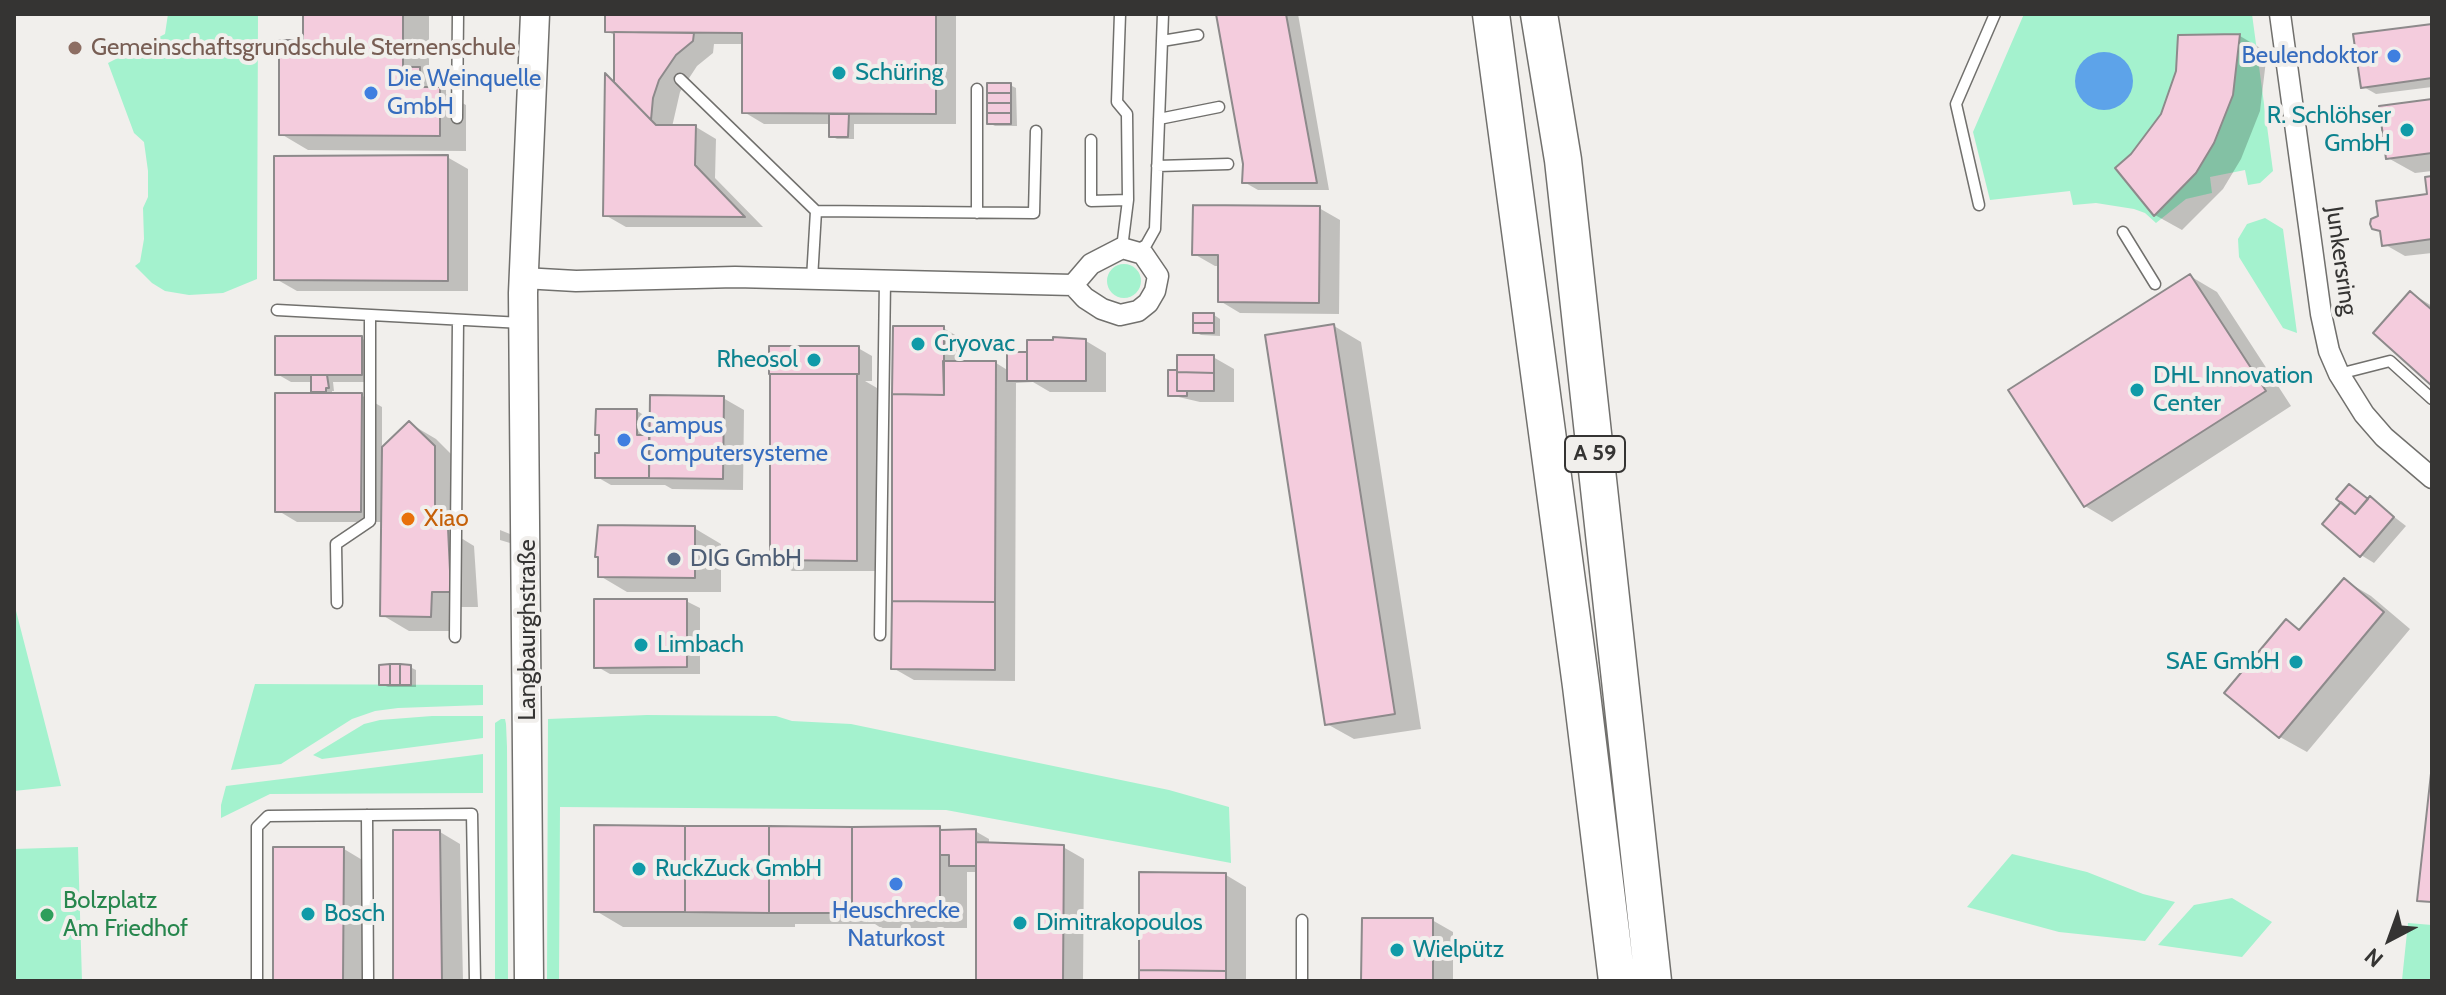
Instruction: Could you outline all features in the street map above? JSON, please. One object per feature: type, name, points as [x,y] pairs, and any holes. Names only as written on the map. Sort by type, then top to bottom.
[{"type":"highway","points":[[1482,14],[1504,106]]},
{"type":"highway","name":"A 59","points":[[1491,14],[1581,686],[1617,981]]},
{"type":"highway","name":"A 59","points":[[1539,14],[1563,160],[1653,981]]},
{"type":"highway","points":[[1561,14],[1563,160]]},
{"type":"main road","name":"Langbaurghstraße","points":[[519,14],[530,92]]},
{"type":"main road","name":"Langbaurghstraße","points":[[529,981],[523,278],[535,14]]},
{"type":"street","name":"Junkersring","points":[[2280,14],[2321,314],[2329,351],[2339,374],[2374,425],[2432,478]]},
{"type":"street","points":[[523,278],[576,281],[735,277],[1073,285],[1102,309],[1120,315],[1138,311],[1148,303],[1158,276],[1143,254],[1129,249],[1091,264],[1073,285]]},
{"type":"lane","points":[[457,118],[458,14]]},
{"type":"lane","points":[[1120,14],[1117,102],[1127,114],[1129,249],[1146,245],[1155,229],[1163,14]]},
{"type":"lane","points":[[1979,205],[1956,104],[1995,14]]},
{"type":"lane","points":[[1162,41],[1198,35]]},
{"type":"lane","points":[[680,79],[816,211],[1034,213],[1036,131]]},
{"type":"lane","points":[[977,89],[977,213]]},
{"type":"lane","points":[[1159,119],[1219,107]]},
{"type":"lane","points":[[1091,140],[1091,201],[1128,200]]},
{"type":"lane","points":[[1157,166],[1228,164]]},
{"type":"lane","points":[[812,279],[816,211]]},
{"type":"lane","points":[[2123,232],[2155,284]]},
{"type":"lane","points":[[880,635],[885,281]]},
{"type":"lane","points":[[277,310],[524,324]]},
{"type":"lane","points":[[337,603],[336,544],[370,521],[370,316]]},
{"type":"lane","points":[[455,637],[458,321]]},
{"type":"lane","points":[[2339,374],[2390,361],[2432,399]]},
{"type":"lane","points":[[257,981],[257,827],[268,816],[472,814],[475,981]]},
{"type":"lane","points":[[367,815],[368,981]]},
{"type":"lane","points":[[1302,920],[1302,981]]},
{"type":"green space","points":[[168,14],[258,14],[257,279],[223,293],[189,295],[165,291],[135,266],[140,262],[144,239],[143,208],[148,197],[148,171],[144,142],[134,133],[108,63],[165,34]]},
{"type":"green space","points":[[2024,14],[2252,14],[2273,171],[2260,183],[2248,185],[2245,170],[2210,177],[2212,193],[2186,199],[2156,223],[2145,213],[2134,209],[2096,203],[2073,205],[2070,191],[1990,200],[1973,132]]},
{"type":"green space","points":[[2265,218],[2283,229],[2297,333],[2283,328],[2239,257],[2238,239],[2247,224]]},
{"type":"green space","points":[[1124,264],[1136,269],[1141,281],[1136,293],[1124,298],[1112,293],[1107,281],[1112,269]]},
{"type":"green space","points":[[14,603],[61,786],[14,791]]},
{"type":"green space","points":[[255,684],[483,685],[483,705],[375,711],[352,719],[281,764],[231,770]]},
{"type":"green space","points":[[647,715],[776,716],[792,721],[851,724],[1169,790],[1229,807],[1231,863],[946,810],[560,807],[559,981],[547,981],[548,719]]},
{"type":"green space","points":[[432,716],[483,716],[483,738],[322,759],[313,755],[364,724]]},
{"type":"green space","points":[[505,719],[507,747],[508,981],[495,981],[495,723]]},
{"type":"green space","points":[[483,754],[483,793],[270,794],[221,818],[226,786]]},
{"type":"green space","name":"Bolzplatz Am Friedhof","points":[[78,847],[82,981],[14,981],[14,849]]},
{"type":"green space","points":[[2012,854],[2087,872],[2143,894],[2175,902],[2145,941],[2059,932],[1967,907]]},
{"type":"green space","points":[[2232,898],[2272,922],[2242,957],[2158,945],[2194,905]]},
{"type":"green space","points":[[2408,923],[2432,925],[2432,981],[2402,980]]},
{"type":"water","points":[[2104,52],[2115,54],[2124,61],[2131,70],[2131,92],[2124,101],[2115,108],[2104,110],[2093,108],[2084,101],[2077,92],[2075,81],[2077,70],[2084,61],[2093,54]]},
{"type":"building","points":[[303,14],[403,14],[403,67],[420,67],[420,87],[440,87],[440,136],[279,135],[279,40],[303,40]]},
{"type":"building","name":"Schüring","points":[[605,14],[936,14],[936,114],[742,113],[742,33],[605,32]]},
{"type":"building","points":[[1216,14],[1286,14],[1317,183],[1242,183],[1243,164]]},
{"type":"building","name":"Beulendoktor","points":[[2432,24],[2432,78],[2361,88],[2353,34]]},
{"type":"building","points":[[614,32],[694,33],[693,41],[676,55],[659,80],[651,120],[614,82]]},
{"type":"building","points":[[2240,34],[2233,95],[2214,143],[2196,173],[2154,216],[2115,168],[2131,154],[2161,114],[2176,71],[2178,35]]},
{"type":"building","points":[[605,73],[656,125],[696,125],[695,165],[745,217],[603,216]]},
{"type":"building","points":[[987,83],[1011,83],[1011,93],[987,93]]},
{"type":"building","points":[[987,93],[1011,93],[1011,103],[987,103]]},
{"type":"building","name":"R. Schlöhser GmbH","points":[[2432,99],[2432,153],[2386,159],[2379,106]]},
{"type":"building","points":[[987,103],[1011,103],[1011,113],[987,113]]},
{"type":"building","points":[[987,113],[1011,113],[1011,124],[987,124]]},
{"type":"building","points":[[829,114],[849,114],[848,137],[829,137]]},
{"type":"building","points":[[448,155],[448,281],[274,280],[274,156]]},
{"type":"building","points":[[2432,176],[2432,239],[2382,246],[2380,231],[2372,229],[2370,224],[2371,219],[2378,216],[2376,201],[2427,194],[2425,177]]},
{"type":"building","points":[[1193,205],[1320,206],[1319,303],[1218,302],[1218,255],[1192,255]]},
{"type":"building","name":"DHL Innovation Center","points":[[2190,274],[2266,391],[2084,507],[2008,390]]},
{"type":"building","points":[[2410,291],[2432,310],[2432,386],[2373,333]]},
{"type":"building","points":[[1193,313],[1214,313],[1214,323],[1193,323]]},
{"type":"building","points":[[1193,323],[1214,323],[1214,333],[1193,333]]},
{"type":"building","points":[[1334,324],[1395,714],[1325,725],[1265,335]]},
{"type":"building","name":"Cryovac","points":[[893,326],[944,326],[944,395],[892,394]]},
{"type":"building","points":[[275,336],[362,336],[362,375],[275,375]]},
{"type":"building","points":[[1053,337],[1086,339],[1086,381],[1027,381],[1027,340],[1053,340]]},
{"type":"building","name":"Rheosol","points":[[769,346],[859,346],[859,374],[769,374]]},
{"type":"building","points":[[1007,352],[1027,352],[1027,381],[1007,381]]},
{"type":"building","points":[[1177,355],[1214,355],[1214,373],[1177,372]]},
{"type":"building","points":[[943,361],[996,361],[995,602],[892,601],[892,394],[944,395]]},
{"type":"building","points":[[1168,370],[1177,370],[1177,391],[1187,391],[1187,396],[1168,396]]},
{"type":"building","points":[[1177,372],[1214,373],[1214,391],[1177,391]]},
{"type":"building","points":[[770,374],[857,374],[857,561],[770,560]]},
{"type":"building","points":[[311,375],[327,375],[329,388],[326,392],[311,392]]},
{"type":"building","points":[[275,393],[362,393],[361,512],[275,512]]},
{"type":"building","points":[[650,395],[724,396],[723,479],[649,478]]},
{"type":"building","name":"Campus Computersysteme","points":[[596,409],[637,409],[637,435],[649,435],[649,478],[595,478],[595,453],[599,453],[599,435],[595,435]]},
{"type":"building","name":"Xiao","points":[[409,421],[435,446],[435,527],[448,528],[451,592],[432,592],[431,617],[380,616],[382,447]]},
{"type":"building","points":[[2349,484],[2368,499],[2355,514],[2336,499]]},
{"type":"building","points":[[2370,496],[2394,517],[2360,557],[2322,524],[2341,502],[2355,514]]},
{"type":"building","points":[[598,525],[695,526],[695,578],[598,577],[598,557],[595,557]]},
{"type":"building","name":"SAE GmbH","points":[[2344,578],[2384,612],[2279,738],[2224,693],[2286,619],[2299,630]]},
{"type":"building","name":"Limbach","points":[[594,599],[687,599],[687,667],[594,668]]},
{"type":"building","points":[[892,601],[995,602],[995,670],[891,669]]},
{"type":"building","points":[[390,664],[390,685],[379,685],[379,665]]},
{"type":"building","points":[[390,664],[400,664],[400,685],[390,685]]},
{"type":"building","points":[[400,664],[411,665],[411,685],[400,685]]},
{"type":"building","points":[[2432,764],[2432,902],[2417,901]]},
{"type":"building","name":"RuckZuck GmbH","points":[[594,825],[685,826],[685,912],[594,912]]},
{"type":"building","points":[[685,826],[769,826],[769,913],[685,912]]},
{"type":"building","points":[[769,826],[852,827],[852,913],[769,913]]},
{"type":"building","name":"Heuschrecke Naturkost","points":[[940,826],[940,914],[852,913],[852,827]]},
{"type":"building","points":[[976,829],[976,866],[949,866],[949,855],[940,855],[940,830]]},
{"type":"building","name":"Bosch","points":[[393,830],[440,830],[442,981],[393,981]]},
{"type":"building","name":"Dimitrakopoulos","points":[[976,842],[1064,845],[1063,981],[976,981]]},
{"type":"building","name":"Bosch","points":[[273,847],[344,847],[343,981],[273,981]]},
{"type":"building","points":[[1139,872],[1226,873],[1226,971],[1139,970]]},
{"type":"building","name":"Wielpütz","points":[[1362,918],[1433,918],[1433,981],[1361,981]]},
{"type":"building","points":[[1139,970],[1226,971],[1226,981],[1139,981]]},
{"type":"place","name":"Gemeinschaftsgrundschule Sternenschule","points":[[75,48]]},
{"type":"place","name":"Beulendoktor","points":[[2394,56]]},
{"type":"place","name":"Schüring","points":[[839,73]]},
{"type":"place","name":"Die Weinquelle GmbH","points":[[371,93]]},
{"type":"place","name":"R. Schlöhser GmbH","points":[[2407,130]]},
{"type":"place","name":"Cryovac","points":[[918,344]]},
{"type":"place","name":"Rheosol","points":[[814,360]]},
{"type":"place","name":"DHL Innovation Center","points":[[2137,390]]},
{"type":"place","name":"Campus Computersysteme","points":[[624,440]]},
{"type":"place","name":"Xiao","points":[[408,519]]},
{"type":"place","name":"DIG GmbH","points":[[674,559]]},
{"type":"place","name":"Limbach","points":[[641,645]]},
{"type":"place","name":"SAE GmbH","points":[[2296,662]]},
{"type":"place","name":"RuckZuck GmbH","points":[[639,869]]},
{"type":"place","name":"Heuschrecke Naturkost","points":[[896,884]]},
{"type":"place","name":"Bosch","points":[[308,914]]},
{"type":"place","name":"Bolzplatz Am Friedhof","points":[[47,915]]},
{"type":"place","name":"Dimitrakopoulos","points":[[1020,923]]},
{"type":"place","name":"Wielpütz","points":[[1397,950]]}]
